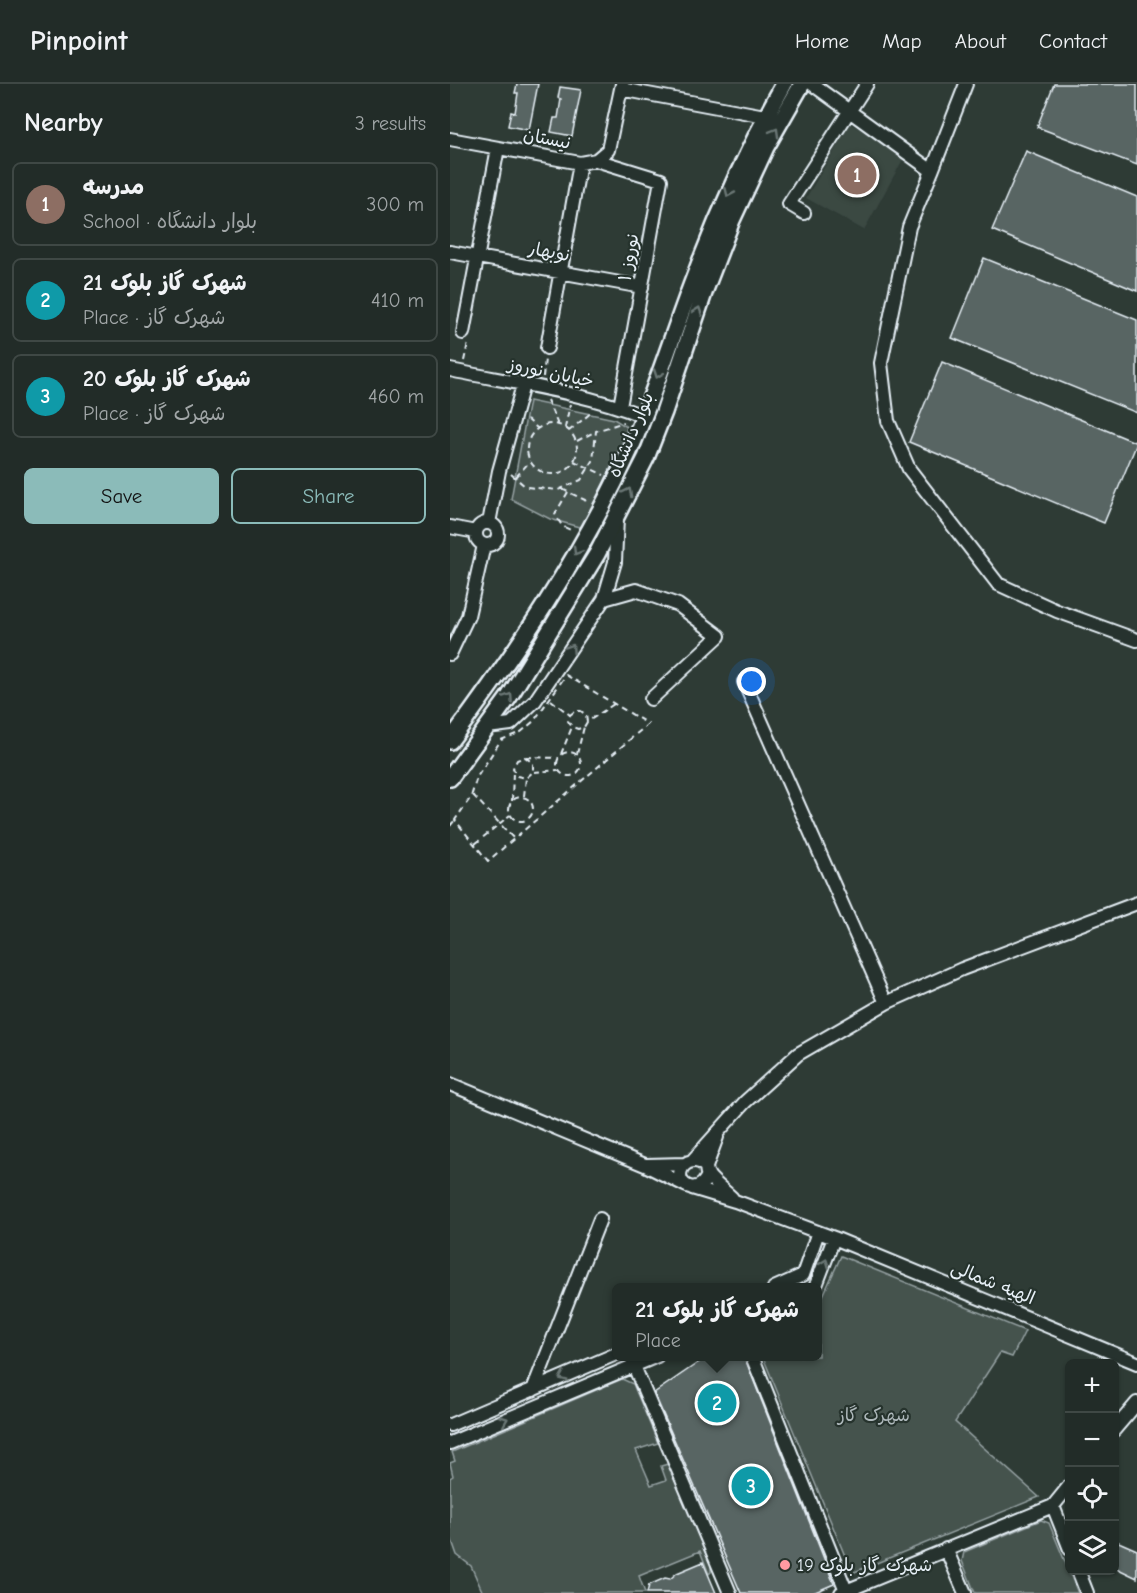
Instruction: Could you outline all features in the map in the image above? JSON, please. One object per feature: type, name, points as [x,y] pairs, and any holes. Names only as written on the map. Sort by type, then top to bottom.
[{"type":"main road","name":"بلوار دانشگاه","points":[[450,741],[494,682],[583,542],[629,452],[719,216],[765,116],[784,84]]},
{"type":"main road","name":"بلوار دانشگاه","points":[[450,778],[509,697],[591,565],[646,458],[732,220],[766,147],[802,84]]},
{"type":"street","points":[[812,84],[932,171]]},
{"type":"street","points":[[804,213],[789,204],[867,84]]},
{"type":"street","points":[[966,84],[909,227],[881,363],[888,421],[909,469],[998,584],[1057,611],[1137,640]]},
{"type":"street","points":[[596,160],[608,150],[621,86],[765,116]]},
{"type":"street","name":"نیستان","points":[[450,139],[580,163],[596,160]]},
{"type":"street","points":[[462,333],[498,148]]},
{"type":"street","name":"نوروز ۱","points":[[596,160],[661,180],[620,407]]},
{"type":"street","points":[[546,348],[580,163]]},
{"type":"street","name":"نوبهار","points":[[450,252],[642,287]]},
{"type":"street","name":"خیابان نوروز","points":[[456,372],[572,395],[620,407],[643,416]]},
{"type":"street","points":[[489,523],[501,463],[523,385]]},
{"type":"street","points":[[487,727],[511,724],[535,700],[604,598],[615,562],[617,514]]},
{"type":"street","points":[[489,523],[496,528],[498,535],[495,542],[484,545],[478,541],[476,532],[480,525],[489,523]]},
{"type":"street","points":[[450,527],[476,532]]},
{"type":"street","points":[[450,654],[468,616],[484,545]]},
{"type":"street","points":[[604,598],[636,590],[678,605],[719,636],[651,699]]},
{"type":"street","points":[[744,682],[886,1003]]},
{"type":"street","points":[[720,1130],[707,1171],[706,1182],[700,1187],[688,1187],[681,1178],[680,1171],[744,1102],[798,1054],[886,1003],[962,969],[1137,903]]},
{"type":"street","points":[[450,1084],[645,1165],[700,1162],[735,1201]]},
{"type":"street","name":"الهیه شمالی","points":[[645,1165],[688,1187],[735,1201],[834,1238],[1137,1363]]},
{"type":"street","points":[[533,1390],[600,1219]]},
{"type":"street","points":[[784,1283],[803,1275],[818,1232]]},
{"type":"street","points":[[817,1283],[834,1238]]},
{"type":"street","points":[[450,1425],[612,1356]]},
{"type":"street","points":[[450,1443],[646,1361]]},
{"type":"street","points":[[754,1361],[845,1592],[1053,1506],[1065,1491]]},
{"type":"street","points":[[634,1366],[730,1593]]},
{"type":"street","points":[[1119,1424],[1137,1402]]},
{"type":"street","points":[[1053,1506],[1065,1536]]},
{"type":"street","points":[[946,1549],[965,1593]]},
{"type":"street","points":[[1080,1575],[1087,1593]]},
{"type":"path","points":[[456,372],[470,338],[462,333]]},
{"type":"path","points":[[565,428],[572,395]]},
{"type":"path","points":[[569,431],[603,403]]},
{"type":"path","points":[[516,410],[538,429]]},
{"type":"path","points":[[576,442],[596,431],[643,416]]},
{"type":"path","points":[[548,425],[565,428],[576,442],[577,451],[568,469],[558,474],[547,474],[537,469],[530,461],[528,453],[528,444],[532,435],[538,429],[548,425]]},
{"type":"path","points":[[501,463],[526,487],[562,489],[581,480],[593,461],[596,431]]},
{"type":"path","points":[[574,460],[614,480]]},
{"type":"path","points":[[515,477],[530,461]]},
{"type":"path","points":[[562,489],[585,500],[595,517]]},
{"type":"path","points":[[568,492],[555,514],[562,526],[571,529],[583,542]]},
{"type":"path","points":[[450,826],[472,795],[477,777],[501,740],[521,732],[534,722],[566,675],[648,724],[488,861],[455,820]]},
{"type":"path","points":[[549,699],[570,715]]},
{"type":"path","points":[[572,727],[557,762],[558,770],[565,776],[574,776],[580,770],[581,762],[577,754],[587,722],[614,704]]},
{"type":"path","points":[[584,727],[578,729],[572,727],[568,721],[570,715],[575,711],[581,711],[586,715],[587,722]]},
{"type":"path","points":[[512,801],[513,768],[516,760],[525,757],[560,756],[569,751],[577,754]]},
{"type":"path","points":[[525,757],[532,763],[533,772]]},
{"type":"path","points":[[513,768],[517,776],[526,778]]},
{"type":"path","points":[[524,796],[526,778],[533,772],[558,770]]},
{"type":"path","points":[[580,770],[586,777]]},
{"type":"path","points":[[472,795],[514,839]]},
{"type":"path","points":[[524,796],[532,802],[533,812],[528,819],[518,821],[510,815],[509,806],[515,798],[524,796]]},
{"type":"path","points":[[475,844],[510,815]]},
{"type":"path","points":[[528,819],[530,825]]},
{"type":"shaded area","points":[[850,124],[907,152],[864,230],[806,198]]},
{"type":"green space","points":[[529,401],[614,419],[627,427],[625,437],[583,528],[550,519],[511,499]]},
{"type":"green space","name":"شهرک گاز","points":[[841,1256],[1025,1331],[1012,1357],[1000,1353],[955,1422],[1039,1497],[852,1573],[765,1361],[822,1361],[822,1298]]},
{"type":"green space","points":[[622,1379],[633,1384],[658,1443],[636,1450],[651,1485],[666,1480],[661,1466],[668,1464],[711,1565],[711,1572],[709,1574],[700,1551],[639,1576],[645,1593],[483,1593],[471,1566],[457,1555],[450,1535],[450,1478],[453,1476],[450,1463],[455,1461],[452,1452]]},
{"type":"green space","points":[[1041,1520],[1049,1523],[1065,1562],[1065,1575],[1071,1575],[1078,1593],[975,1593],[962,1561],[964,1552]]},
{"type":"building","points":[[517,84],[538,84],[529,130],[508,126],[511,112],[515,113]]},
{"type":"building","points":[[1054,84],[1137,84],[1137,165],[1037,127]]},
{"type":"building","points":[[560,87],[581,90],[572,136],[551,132],[554,118],[558,118]]},
{"type":"building","points":[[1026,151],[1137,197],[1137,291],[992,230]]},
{"type":"building","points":[[984,258],[1137,320],[1137,413],[952,338]]},
{"type":"building","points":[[942,362],[1137,443],[1104,523],[909,442]]},
{"type":"building","points":[[701,1361],[746,1361],[834,1584],[813,1593],[741,1593],[654,1393]]},
{"type":"building","points":[[1119,1542],[1137,1550],[1137,1578],[1119,1569]]},
{"type":"building","points":[[703,1562],[716,1593],[647,1593],[649,1585],[665,1578],[670,1579],[677,1573]]},
{"type":"place","name":"مدرسه","points":[[857,175]]},
{"type":"place","name":"شهرک گاز بلوک 21","points":[[717,1403]]},
{"type":"place","name":"شهرک گاز بلوک 20","points":[[751,1486]]},
{"type":"place","name":"شهرک گاز بلوک 19","points":[[785,1565]]}]
